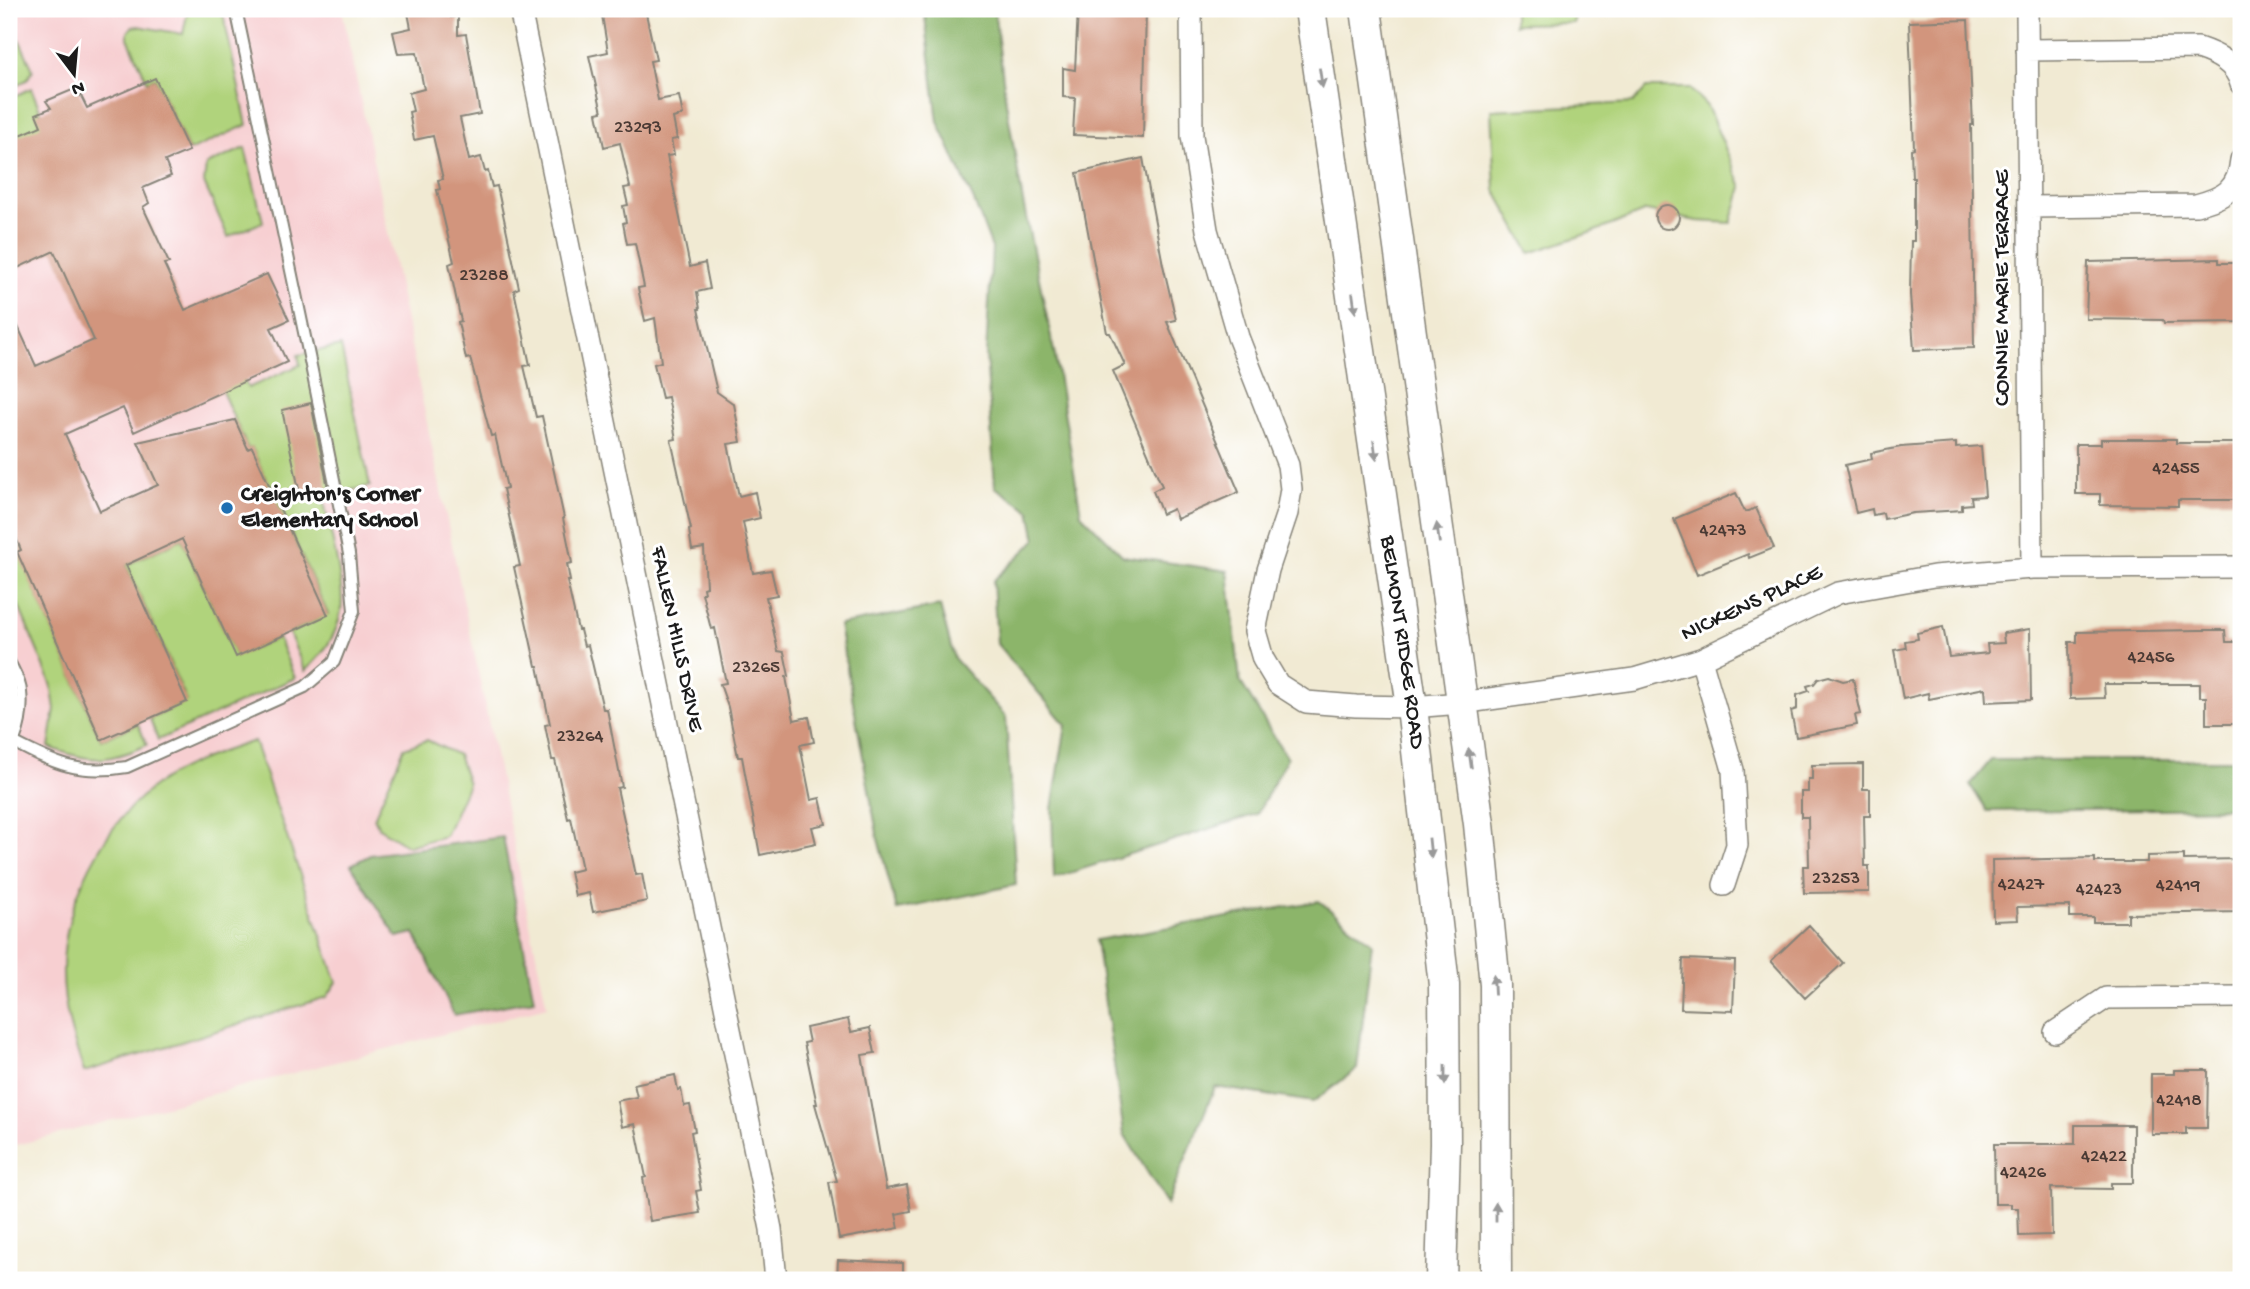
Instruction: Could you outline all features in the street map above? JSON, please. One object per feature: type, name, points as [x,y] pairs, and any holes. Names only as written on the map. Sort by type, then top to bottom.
[{"type":"main road","name":"BELMONT RIDGE ROAD","points":[[1310,9],[1412,707],[1444,985],[1445,1144],[1441,1280]]},
{"type":"main road","points":[[1366,9],[1479,824],[1494,985],[1496,1280]]},
{"type":"street","name":"FALLEN HILLS DRIVE","points":[[520,9],[771,1229],[776,1280]]},
{"type":"street","name":"NICKENS PLACE","points":[[1191,9],[1192,136],[1207,230],[1238,337],[1288,465],[1291,489],[1287,513],[1268,570],[1255,631],[1263,659],[1279,684],[1306,702],[1412,707],[1461,703],[1634,679],[1701,660],[1838,593],[1934,576],[2032,568],[2241,566]]},
{"type":"street","name":"CONNIE MARIE TERRACE","points":[[2027,9],[2032,568]]},
{"type":"street","points":[[2027,50],[2199,48],[2218,55],[2240,78],[2241,84]]},
{"type":"street","points":[[2030,207],[2196,205],[2218,199],[2228,191],[2239,176],[2241,160]]},
{"type":"street","points":[[1701,660],[1733,770],[1738,845],[1724,885]]},
{"type":"street","points":[[2055,1032],[2106,998],[2241,996]]},
{"type":"lane","points":[[9,661],[22,690],[19,723],[11,744],[78,770],[127,767],[305,687],[334,662],[354,611],[349,554],[236,9]]},
{"type":"shaded area","name":"Creighton's Corner Elementary School","points":[[9,9],[342,9],[547,1007],[9,1147]]},
{"type":"green space","points":[[188,9],[222,9],[247,125],[189,151],[155,78],[147,81],[128,38],[132,27],[138,26],[183,34]]},
{"type":"green space","points":[[924,9],[994,9],[1023,202],[1055,356],[1081,514],[1123,556],[1228,571],[1240,681],[1287,758],[1257,814],[1054,878],[1052,809],[1066,725],[997,644],[993,581],[1036,540],[1030,511],[995,487],[986,355],[992,248],[938,122]]},
{"type":"green space","points":[[1514,9],[1574,9],[1574,23],[1514,24]]},
{"type":"green space","points":[[9,17],[33,70],[27,80],[9,88]]},
{"type":"green space","points":[[31,88],[41,112],[42,128],[19,138],[15,127],[9,124],[9,99]]},
{"type":"green space","points":[[1646,88],[1689,88],[1707,106],[1742,187],[1731,223],[1697,221],[1646,211],[1530,253],[1495,190],[1491,110],[1633,103]]},
{"type":"green space","points":[[245,148],[263,222],[228,237],[204,183],[206,165]]},
{"type":"green space","points":[[341,346],[370,486],[323,497],[339,572],[341,611],[328,644],[305,671],[289,633],[328,614],[252,448],[248,449],[215,376],[237,367],[248,388],[300,365],[298,355]]},
{"type":"green space","points":[[9,521],[21,550],[18,552],[101,740],[138,724],[147,745],[120,755],[98,759],[76,756],[49,747],[55,709],[51,683],[9,583]]},
{"type":"green space","points":[[182,539],[236,656],[278,638],[295,678],[158,740],[150,719],[187,701],[126,565]]},
{"type":"green space","points":[[940,606],[954,658],[1006,717],[1016,885],[897,910],[878,839],[839,625]]},
{"type":"green space","points":[[427,740],[458,755],[468,784],[445,836],[408,846],[379,828],[374,818],[404,748]]},
{"type":"green space","points":[[254,741],[337,982],[327,997],[84,1072],[67,1011],[63,973],[70,920],[90,866],[122,818],[140,798],[161,781],[218,753]]},
{"type":"green space","points":[[1991,760],[2241,760],[2241,808],[1987,811],[1970,785]]},
{"type":"green space","points":[[503,837],[534,1000],[454,1015],[414,933],[397,937],[351,865],[370,855]]},
{"type":"green space","points":[[1319,901],[1372,943],[1357,1069],[1313,1102],[1215,1087],[1167,1204],[1124,1134],[1096,940]]},
{"type":"building","points":[[428,9],[451,9],[451,17],[458,16],[458,35],[466,34],[480,114],[460,118],[469,160],[481,157],[492,187],[497,186],[519,288],[514,290],[530,365],[524,366],[536,417],[542,416],[572,563],[567,564],[570,581],[567,581],[578,630],[584,646],[588,645],[603,709],[607,709],[622,787],[617,788],[636,875],[642,874],[647,901],[593,912],[589,893],[575,896],[570,872],[582,869],[571,818],[568,819],[555,760],[552,760],[545,725],[550,724],[514,567],[520,566],[503,489],[507,488],[495,435],[491,436],[470,358],[466,359],[458,322],[461,321],[449,264],[454,262],[437,190],[440,189],[438,180],[443,179],[433,136],[414,140],[409,93],[424,89],[417,53],[398,54],[393,32],[411,28],[408,13]]},
{"type":"building","points":[[601,9],[645,9],[656,60],[650,61],[658,100],[679,96],[683,115],[673,118],[677,139],[671,140],[674,155],[667,156],[690,267],[705,263],[710,289],[697,292],[698,309],[717,392],[734,404],[741,442],[728,444],[739,496],[755,492],[760,518],[743,522],[753,573],[771,570],[777,595],[766,597],[778,651],[784,652],[794,720],[809,717],[814,742],[800,745],[811,800],[820,798],[826,824],[812,827],[816,843],[760,855],[742,757],[738,757],[728,707],[720,684],[726,683],[715,628],[711,629],[702,593],[706,587],[704,548],[692,550],[691,529],[671,440],[676,439],[668,397],[662,398],[654,364],[661,362],[655,318],[645,321],[638,288],[644,287],[635,243],[627,244],[623,206],[628,205],[624,188],[630,187],[620,143],[604,147],[597,113],[602,112],[589,56],[608,52]]},
{"type":"building","points":[[1078,9],[1146,9],[1143,138],[1073,135],[1075,98],[1063,97],[1063,68],[1075,70]]},
{"type":"building","points":[[1968,20],[1973,125],[1974,348],[1914,350],[1910,294],[1911,241],[1914,241],[1911,149],[1914,148],[1909,22]]},
{"type":"building","name":"Creighton's Corner Elementary School","points":[[155,78],[189,151],[165,161],[171,176],[143,188],[149,203],[143,207],[169,263],[164,264],[185,310],[267,274],[289,320],[271,328],[287,362],[134,432],[123,408],[65,434],[100,511],[158,485],[138,442],[235,420],[248,449],[252,447],[328,615],[236,657],[182,539],[126,565],[187,702],[101,740],[17,552],[21,550],[9,521],[9,307],[36,366],[94,340],[54,251],[9,272],[9,140],[41,126],[36,114],[51,108],[46,101],[77,88],[87,108]]},
{"type":"building","points":[[1143,158],[1176,320],[1167,322],[1239,492],[1177,519],[1173,509],[1162,514],[1153,491],[1162,486],[1113,371],[1125,365],[1110,333],[1107,333],[1077,173]]},
{"type":"building","points":[[1662,205],[1672,205],[1679,212],[1679,222],[1672,229],[1662,229],[1655,222],[1655,212]]},
{"type":"building","points":[[2219,259],[2219,263],[2241,263],[2241,322],[2164,323],[2163,320],[2086,319],[2088,262]]},
{"type":"building","points":[[311,403],[329,493],[301,499],[282,410]]},
{"type":"building","points":[[2101,439],[2176,439],[2176,443],[2241,443],[2241,500],[2178,500],[2178,506],[2100,505],[2100,494],[2076,494],[2076,444],[2101,444]]},
{"type":"building","points":[[1956,443],[1956,448],[1981,446],[1985,496],[1971,497],[1972,504],[1962,505],[1962,510],[1913,513],[1884,519],[1883,513],[1873,515],[1872,509],[1856,513],[1845,465],[1872,459],[1871,453],[1901,447]]},
{"type":"building","points":[[1736,493],[1745,512],[1756,508],[1774,548],[1749,558],[1748,554],[1697,575],[1674,519]]},
{"type":"building","points":[[1943,627],[1949,657],[1988,653],[1987,644],[2004,643],[2003,633],[2030,629],[2031,700],[1986,702],[1985,688],[1929,699],[1928,693],[1903,699],[1894,650],[1906,648],[1905,641],[1918,639],[1917,633]]},
{"type":"building","points":[[2225,630],[2226,642],[2241,642],[2241,724],[2206,724],[2206,697],[2200,697],[2200,684],[2104,684],[2105,698],[2070,699],[2069,642],[2077,642],[2077,632]]},
{"type":"building","points":[[1829,676],[1843,681],[1853,679],[1861,714],[1855,715],[1857,725],[1796,737],[1791,711],[1797,709],[1797,695],[1809,691],[1807,686],[1818,679]]},
{"type":"building","points":[[1863,764],[1863,789],[1870,789],[1870,816],[1864,816],[1865,866],[1869,866],[1869,892],[1804,893],[1803,866],[1809,866],[1808,817],[1801,817],[1801,792],[1808,792],[1812,765]]},
{"type":"building","points":[[2184,855],[2184,860],[2241,859],[2241,912],[2128,914],[2128,922],[2093,922],[2093,917],[2070,917],[2070,906],[2017,907],[2018,920],[1993,921],[1992,860],[2095,858],[2095,862],[2147,862],[2147,856]]},
{"type":"building","points":[[1809,925],[1843,963],[1805,998],[1771,961]]},
{"type":"building","points":[[1683,959],[1735,961],[1733,1011],[1681,1009]]},
{"type":"building","points":[[848,1019],[851,1032],[870,1028],[875,1053],[862,1055],[886,1189],[907,1185],[911,1211],[896,1214],[899,1228],[839,1239],[829,1182],[837,1181],[815,1104],[804,1043],[809,1042],[806,1028]]},
{"type":"building","points":[[2174,1070],[2208,1070],[2207,1128],[2186,1128],[2186,1134],[2151,1134],[2151,1074],[2174,1074]]},
{"type":"building","points":[[675,1075],[684,1106],[690,1105],[695,1131],[691,1132],[701,1190],[696,1191],[700,1213],[650,1221],[643,1178],[646,1177],[635,1124],[622,1127],[617,1101],[637,1097],[634,1084]]},
{"type":"building","points":[[2075,1125],[2133,1125],[2133,1183],[2111,1183],[2111,1189],[2051,1188],[2052,1235],[2019,1236],[2018,1208],[2011,1208],[2011,1204],[1995,1204],[1994,1144],[2075,1144]]},
{"type":"building","points":[[838,1260],[903,1263],[903,1280],[837,1280]]},
{"type":"place","name":"Creighton's Corner Elementary School","points":[[227,508]]}]
